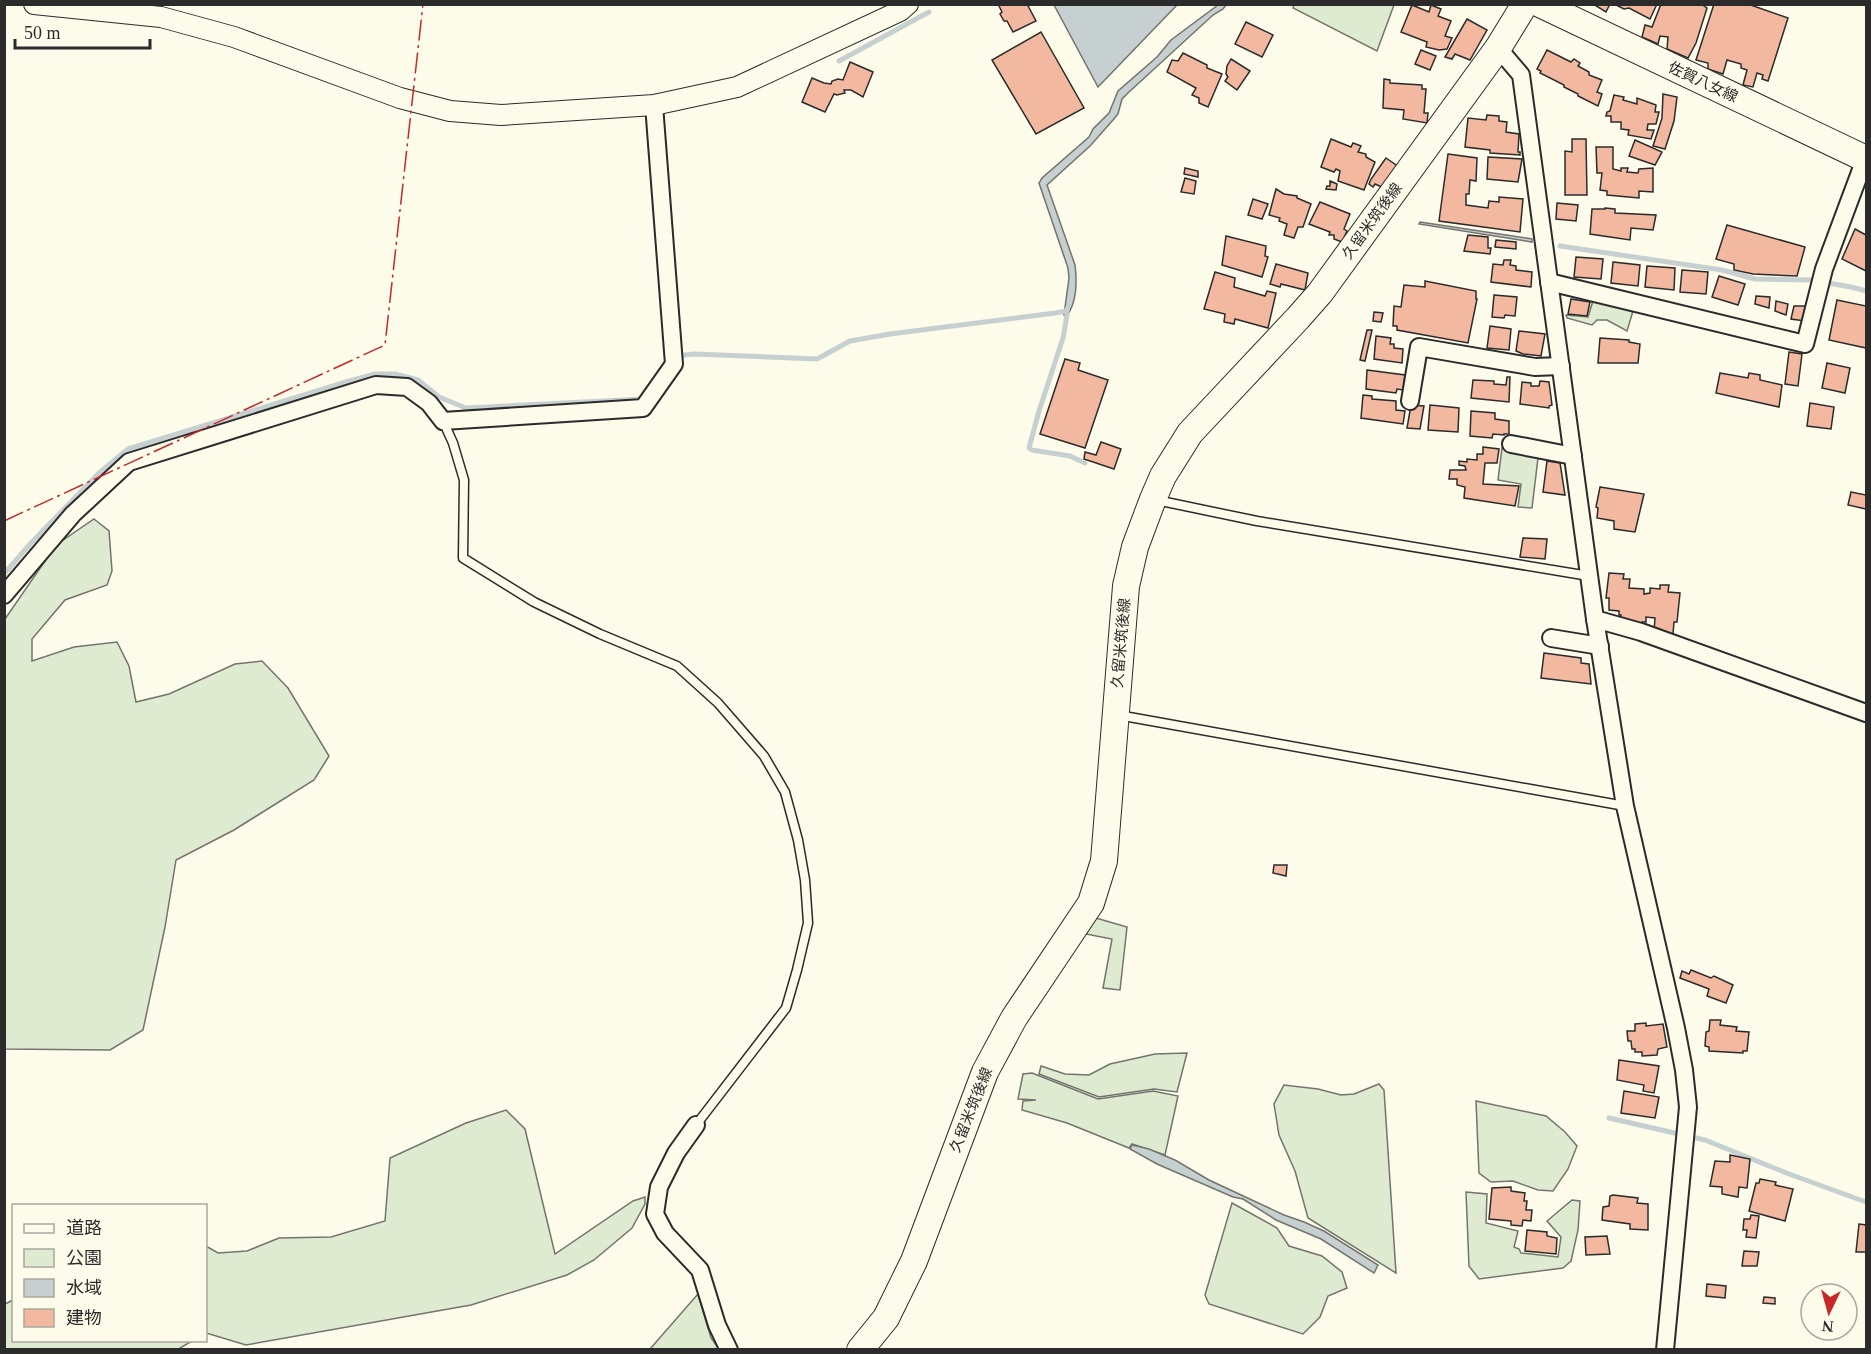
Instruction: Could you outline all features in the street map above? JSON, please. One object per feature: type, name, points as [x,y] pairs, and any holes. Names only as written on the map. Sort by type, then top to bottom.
[{"type":"main road","name":"久留米筑後線","points":[[861,1350],[886,1318],[914,1261],[949,1164],[994,1054],[1014,1017],[1092,903],[1104,861],[1126,586],[1135,547],[1163,476],[1190,433],[1320,293],[1498,48],[1525,4]]},
{"type":"main road","name":"佐賀八女線","points":[[1539,4],[1866,159]]},
{"type":"street","points":[[34,4],[161,17],[234,37],[400,98],[450,111],[501,115],[654,105],[737,87],[900,11],[908,4]]},
{"type":"street","points":[[1498,48],[1521,75],[1595,619],[1625,806],[1684,1070],[1688,1107],[1665,1350]]},
{"type":"street","points":[[4,595],[73,514],[129,462],[376,385],[407,387],[429,404],[443,421],[643,408],[674,364],[654,105]]},
{"type":"street","points":[[1549,282],[1805,344],[1824,269],[1866,159]]},
{"type":"street","points":[[1410,401],[1419,347],[1535,367],[1561,366]]},
{"type":"street","points":[[1511,444],[1573,456]]},
{"type":"street","points":[[1595,619],[1641,632],[1866,713]]},
{"type":"street","points":[[1551,638],[1600,646]]},
{"type":"street","points":[[696,1125],[676,1153],[659,1186],[655,1214],[665,1233],[700,1270],[717,1325],[729,1350]]},
{"type":"lane","points":[[443,421],[453,443],[464,480],[464,558],[534,602],[600,634],[677,666],[718,703],[764,756],[785,792],[798,840],[805,880],[808,924],[797,970],[786,1008],[696,1125]]},
{"type":"lane","points":[[1153,499],[1257,520],[1590,576]]},
{"type":"lane","points":[[1115,715],[1625,806]]},
{"type":"green space","points":[[1294,4],[1394,5],[1377,51],[1293,8]]},
{"type":"green space","points":[[1593,301],[1633,311],[1627,331],[1607,320],[1597,320],[1592,325],[1567,318],[1566,315],[1588,317]]},
{"type":"green space","points":[[1502,448],[1538,458],[1532,508],[1518,507],[1521,484],[1498,480]]},
{"type":"green space","points":[[94,519],[109,531],[112,571],[107,585],[65,600],[32,639],[32,661],[74,647],[117,642],[129,666],[136,702],[169,694],[235,664],[262,661],[288,688],[329,756],[314,780],[234,830],[176,860],[165,927],[143,1030],[110,1050],[5,1049],[5,619],[56,545]]},
{"type":"green space","points":[[1096,918],[1127,927],[1120,990],[1103,988],[1112,939],[1086,934]]},
{"type":"green space","points":[[1187,1053],[1177,1092],[1154,1089],[1099,1097],[1039,1074],[1041,1066],[1065,1074],[1089,1075],[1110,1064],[1155,1054]]},
{"type":"green space","points":[[1032,1073],[1098,1099],[1153,1091],[1178,1096],[1165,1155],[1132,1144],[1129,1148],[1067,1123],[1022,1110],[1023,1101],[1036,1100],[1018,1099],[1023,1074]]},
{"type":"green space","points":[[1379,1084],[1384,1090],[1396,1273],[1308,1218],[1295,1171],[1279,1135],[1274,1104],[1284,1085],[1318,1089],[1341,1095],[1354,1094]]},
{"type":"green space","points":[[1476,1101],[1546,1116],[1577,1146],[1568,1169],[1553,1191],[1538,1190],[1513,1181],[1491,1182],[1479,1173]]},
{"type":"green space","points":[[506,1110],[525,1129],[555,1254],[633,1201],[645,1197],[645,1204],[632,1228],[594,1260],[567,1275],[471,1305],[246,1345],[207,1333],[207,1247],[218,1253],[247,1251],[279,1238],[331,1237],[385,1221],[390,1158],[466,1123]]},
{"type":"green space","points":[[1466,1192],[1487,1194],[1486,1223],[1518,1231],[1514,1247],[1521,1253],[1558,1257],[1561,1237],[1547,1221],[1572,1200],[1580,1201],[1578,1230],[1571,1261],[1563,1268],[1479,1279],[1469,1266]]},
{"type":"green space","points":[[1232,1203],[1277,1228],[1289,1246],[1322,1256],[1342,1272],[1347,1288],[1328,1296],[1320,1317],[1303,1334],[1209,1304],[1205,1295]]},
{"type":"green space","points":[[698,1294],[711,1338],[719,1349],[650,1349]]},
{"type":"green space","points":[[12,1300],[12,1342],[190,1342],[177,1350],[5,1349],[5,1304]]},
{"type":"water","points":[[1054,5],[1177,5],[1098,87]]},
{"type":"water","points":[[1218,5],[1226,5],[1122,99],[1118,114],[1113,120],[1090,146],[1047,185],[1075,265],[1074,298],[1070,310],[1067,315],[1064,315],[1069,278],[1068,268],[1039,183],[1089,137],[1093,129],[1109,113],[1118,91],[1157,57],[1171,40]]},
{"type":"water","points":[[1420,222],[1532,239],[1532,242],[1419,224]]},
{"type":"water","points":[[1132,1145],[1149,1149],[1175,1160],[1209,1180],[1324,1231],[1378,1265],[1374,1273],[1321,1239],[1276,1220],[1243,1199],[1233,1197],[1157,1164],[1130,1149]]},
{"type":"building","points":[[998,4],[1027,4],[1036,21],[1013,32],[1000,14],[1002,12]]},
{"type":"building","points":[[1593,4],[1610,4],[1606,12]]},
{"type":"building","points":[[1614,4],[1657,4],[1650,19],[1629,8],[1624,9]]},
{"type":"building","points":[[1661,4],[1701,4],[1707,8],[1696,43],[1688,58],[1667,49],[1668,37],[1660,36],[1658,44],[1642,37],[1645,25],[1652,27]]},
{"type":"building","points":[[1714,4],[1748,4],[1788,18],[1768,81],[1762,79],[1763,75],[1757,73],[1753,87],[1743,85],[1747,70],[1741,68],[1741,64],[1727,60],[1723,74],[1708,69],[1708,63],[1696,60]]},
{"type":"building","points":[[1412,5],[1429,12],[1431,5],[1441,9],[1438,16],[1451,21],[1445,36],[1452,38],[1447,49],[1426,47],[1427,42],[1401,32]]},
{"type":"building","points":[[1467,19],[1487,30],[1470,60],[1455,54],[1452,59],[1445,57]]},
{"type":"building","points":[[1246,22],[1273,35],[1262,57],[1235,44]]},
{"type":"building","points":[[1041,32],[1084,108],[1036,134],[992,60]]},
{"type":"building","points":[[1421,50],[1436,56],[1430,70],[1415,64]]},
{"type":"building","points":[[1547,50],[1571,62],[1574,59],[1580,63],[1578,66],[1589,72],[1589,75],[1602,80],[1597,92],[1602,94],[1598,106],[1540,73],[1541,71],[1537,69]]},
{"type":"building","points":[[1183,53],[1207,65],[1207,68],[1222,74],[1208,107],[1199,103],[1199,98],[1192,95],[1196,88],[1167,72],[1172,60],[1178,61]]},
{"type":"building","points":[[1231,59],[1250,71],[1237,90],[1225,81],[1228,77],[1227,66]]},
{"type":"building","points":[[850,62],[873,72],[863,97],[851,90],[844,90],[845,93],[834,94],[825,112],[802,102],[812,78],[831,84],[832,81],[838,79],[843,80]]},
{"type":"building","points":[[1384,79],[1390,80],[1390,83],[1422,85],[1422,89],[1426,89],[1424,113],[1428,113],[1427,123],[1403,119],[1404,110],[1383,108]]},
{"type":"building","points":[[1663,94],[1677,97],[1674,121],[1665,149],[1653,146],[1662,118]]},
{"type":"building","points":[[1614,95],[1637,104],[1637,98],[1656,105],[1655,112],[1659,112],[1656,124],[1648,124],[1647,130],[1654,130],[1651,139],[1628,135],[1629,130],[1621,129],[1621,122],[1611,122],[1611,116],[1606,116],[1610,111]]},
{"type":"building","points":[[1487,115],[1499,116],[1499,121],[1507,122],[1506,132],[1519,134],[1518,152],[1520,155],[1490,153],[1490,150],[1465,147],[1468,118],[1486,120]]},
{"type":"building","points":[[1331,139],[1351,147],[1353,143],[1361,146],[1358,152],[1366,154],[1366,157],[1375,162],[1364,190],[1338,181],[1340,171],[1336,169],[1334,172],[1321,167]]},
{"type":"building","points":[[1572,139],[1586,139],[1587,195],[1565,195],[1565,151],[1572,152]]},
{"type":"building","points":[[1635,140],[1662,152],[1655,165],[1629,156]]},
{"type":"building","points":[[1596,147],[1613,147],[1613,169],[1621,171],[1621,168],[1628,168],[1627,172],[1638,173],[1639,169],[1653,168],[1653,192],[1639,191],[1639,198],[1607,195],[1607,191],[1600,190],[1602,173],[1597,173]]},
{"type":"building","points":[[1448,154],[1477,158],[1476,181],[1470,180],[1466,205],[1488,208],[1489,201],[1499,202],[1499,197],[1523,199],[1520,232],[1439,221]]},
{"type":"building","points":[[1488,157],[1522,159],[1518,182],[1487,179]]},
{"type":"building","points":[[1386,158],[1399,167],[1384,188],[1375,184],[1373,187],[1369,184],[1371,179]]},
{"type":"building","points":[[1185,168],[1198,171],[1198,177],[1184,174]]},
{"type":"building","points":[[1185,178],[1196,181],[1194,194],[1181,192]]},
{"type":"building","points":[[1330,181],[1337,184],[1336,190],[1326,189],[1330,186]]},
{"type":"building","points":[[1276,189],[1284,194],[1297,196],[1311,204],[1303,227],[1298,227],[1294,238],[1284,235],[1287,224],[1279,221],[1280,218],[1269,215]]},
{"type":"building","points":[[1253,199],[1268,204],[1262,219],[1248,215]]},
{"type":"building","points":[[1320,202],[1350,214],[1342,242],[1334,239],[1334,235],[1329,235],[1330,232],[1309,224]]},
{"type":"building","points":[[1557,203],[1578,205],[1576,221],[1556,219]]},
{"type":"building","points":[[1592,209],[1615,209],[1615,213],[1656,215],[1653,230],[1631,228],[1630,240],[1590,234]]},
{"type":"building","points":[[1727,225],[1805,247],[1797,276],[1753,274],[1734,270],[1734,264],[1716,259]]},
{"type":"building","points":[[1855,229],[1866,235],[1866,271],[1842,259]]},
{"type":"building","points":[[1468,235],[1488,237],[1490,254],[1464,251]]},
{"type":"building","points":[[1226,236],[1266,246],[1265,256],[1268,257],[1262,277],[1222,265]]},
{"type":"building","points":[[1496,240],[1516,242],[1516,249],[1495,247]]},
{"type":"building","points":[[1576,257],[1603,259],[1601,279],[1574,277]]},
{"type":"building","points":[[1504,260],[1511,260],[1510,265],[1516,266],[1516,270],[1532,272],[1531,287],[1491,282],[1493,264],[1503,265]]},
{"type":"building","points":[[1613,262],[1640,265],[1638,286],[1611,283]]},
{"type":"building","points":[[1276,264],[1308,273],[1305,290],[1281,284],[1280,287],[1270,284]]},
{"type":"building","points":[[1647,266],[1675,268],[1674,290],[1645,287]]},
{"type":"building","points":[[1682,270],[1708,272],[1706,294],[1680,292]]},
{"type":"building","points":[[1215,272],[1235,278],[1234,287],[1265,296],[1267,291],[1276,293],[1268,328],[1235,319],[1234,324],[1224,322],[1225,314],[1204,309]]},
{"type":"building","points":[[1719,276],[1745,284],[1738,305],[1712,297]]},
{"type":"building","points":[[1425,281],[1476,291],[1477,299],[1468,343],[1397,330],[1397,326],[1393,326],[1394,306],[1401,307],[1404,285],[1425,287]]},
{"type":"building","points":[[1494,295],[1517,297],[1515,316],[1492,317]]},
{"type":"building","points":[[1756,296],[1770,297],[1769,308],[1755,304]]},
{"type":"building","points":[[1571,299],[1590,302],[1587,316],[1568,314]]},
{"type":"building","points":[[1837,300],[1866,306],[1866,348],[1829,340]]},
{"type":"building","points":[[1776,301],[1788,304],[1786,315],[1775,311]]},
{"type":"building","points":[[1794,306],[1807,306],[1805,321],[1791,319]]},
{"type":"building","points":[[1374,312],[1383,313],[1381,322],[1373,321]]},
{"type":"building","points":[[1490,326],[1511,329],[1509,350],[1487,348]]},
{"type":"building","points":[[1367,330],[1372,330],[1365,361],[1360,360]]},
{"type":"building","points":[[1519,331],[1545,334],[1541,356],[1516,351]]},
{"type":"building","points":[[1376,336],[1391,338],[1390,344],[1394,344],[1394,348],[1403,349],[1402,363],[1374,359]]},
{"type":"building","points":[[1600,338],[1629,340],[1629,342],[1640,344],[1638,363],[1598,363]]},
{"type":"building","points":[[1789,352],[1802,354],[1798,386],[1785,384]]},
{"type":"building","points":[[1065,359],[1080,363],[1078,370],[1108,380],[1085,448],[1040,434]]},
{"type":"building","points":[[1827,363],[1850,368],[1845,393],[1822,388]]},
{"type":"building","points":[[1367,370],[1405,375],[1403,390],[1397,389],[1396,393],[1366,389]]},
{"type":"building","points":[[1720,373],[1748,378],[1749,373],[1760,375],[1760,380],[1782,385],[1779,407],[1716,393]]},
{"type":"building","points":[[1507,377],[1510,377],[1509,402],[1471,398],[1473,380],[1494,381],[1494,384],[1506,385]]},
{"type":"building","points":[[1540,381],[1549,382],[1552,405],[1549,408],[1520,404],[1522,382],[1531,383],[1531,386],[1539,386]]},
{"type":"building","points":[[1363,395],[1372,396],[1372,399],[1396,401],[1396,410],[1405,411],[1403,424],[1361,418]]},
{"type":"building","points":[[1810,403],[1834,407],[1831,429],[1807,426]]},
{"type":"building","points":[[1411,405],[1424,406],[1420,429],[1407,428]]},
{"type":"building","points":[[1430,405],[1459,408],[1458,432],[1428,430]]},
{"type":"building","points":[[1471,411],[1495,413],[1495,419],[1509,421],[1509,434],[1493,434],[1492,438],[1470,436]]},
{"type":"building","points":[[1101,442],[1121,449],[1114,469],[1084,459],[1085,452],[1096,455]]},
{"type":"building","points":[[1483,447],[1499,449],[1497,463],[1485,463],[1483,484],[1519,486],[1515,506],[1464,498],[1465,487],[1457,485],[1457,479],[1449,479],[1450,470],[1466,470],[1465,466],[1459,465],[1459,461],[1477,460],[1477,454],[1483,454]]},
{"type":"building","points":[[1547,461],[1560,463],[1565,495],[1543,492]]},
{"type":"building","points":[[1600,487],[1644,494],[1635,532],[1614,529],[1614,521],[1597,518],[1598,508],[1596,507]]},
{"type":"building","points":[[1851,492],[1866,495],[1866,509],[1848,505]]},
{"type":"building","points":[[1523,538],[1547,539],[1545,559],[1520,557]]},
{"type":"building","points":[[1609,573],[1624,574],[1623,579],[1630,579],[1629,588],[1644,589],[1644,594],[1650,593],[1650,588],[1660,589],[1660,585],[1669,585],[1668,592],[1680,593],[1677,622],[1674,622],[1673,634],[1654,632],[1655,618],[1646,617],[1646,622],[1642,622],[1641,628],[1621,621],[1619,611],[1609,610],[1609,598],[1606,598]]},
{"type":"building","points":[[1544,653],[1581,658],[1581,663],[1589,664],[1591,684],[1541,678]]},
{"type":"building","points":[[1274,865],[1287,865],[1286,876],[1273,873]]},
{"type":"building","points":[[1691,970],[1711,978],[1714,976],[1733,985],[1726,1003],[1707,996],[1709,989],[1680,978],[1682,971],[1689,974]]},
{"type":"building","points":[[1710,1020],[1721,1020],[1720,1025],[1737,1027],[1736,1031],[1749,1032],[1747,1051],[1743,1053],[1709,1051],[1709,1047],[1705,1046]]},
{"type":"building","points":[[1646,1023],[1646,1026],[1663,1024],[1667,1047],[1658,1049],[1657,1055],[1642,1056],[1642,1052],[1635,1052],[1631,1041],[1628,1041],[1627,1031],[1635,1031],[1635,1024]]},
{"type":"building","points":[[1619,1060],[1659,1066],[1654,1093],[1643,1091],[1644,1085],[1617,1080]]},
{"type":"building","points":[[1624,1091],[1659,1097],[1655,1118],[1621,1113]]},
{"type":"building","points":[[1730,1155],[1750,1159],[1747,1188],[1739,1187],[1738,1197],[1722,1194],[1722,1187],[1710,1186],[1715,1161],[1730,1162]]},
{"type":"building","points":[[1760,1179],[1793,1189],[1785,1221],[1749,1211],[1756,1183],[1759,1183]]},
{"type":"building","points":[[1511,1187],[1511,1191],[1525,1193],[1526,1210],[1532,1210],[1531,1221],[1523,1220],[1522,1226],[1511,1225],[1511,1221],[1489,1219],[1492,1188]]},
{"type":"building","points":[[1610,1196],[1638,1198],[1637,1203],[1648,1204],[1648,1230],[1630,1229],[1630,1224],[1602,1220],[1603,1207],[1609,1206]]},
{"type":"building","points":[[1751,1215],[1759,1216],[1756,1238],[1746,1237],[1747,1230],[1743,1230],[1744,1219],[1750,1219]]},
{"type":"building","points":[[1859,1224],[1866,1225],[1866,1252],[1856,1252]]},
{"type":"building","points":[[1527,1230],[1547,1232],[1547,1236],[1557,1238],[1556,1254],[1525,1251]]},
{"type":"building","points":[[1607,1236],[1610,1254],[1586,1255],[1585,1237]]},
{"type":"building","points":[[1744,1251],[1759,1252],[1757,1266],[1742,1266]]},
{"type":"building","points":[[1707,1284],[1726,1286],[1725,1298],[1706,1296]]},
{"type":"building","points":[[1764,1297],[1775,1298],[1775,1304],[1763,1303]]},
{"type":"waterway","points":[[839,61],[929,12]]},
{"type":"waterway","points":[[1560,246],[1722,270],[1755,279],[1811,280],[1866,291]]},
{"type":"waterway","points":[[675,356],[694,354],[817,359],[850,341],[1055,313],[1067,311],[1067,309]]},
{"type":"waterway","points":[[1067,315],[1063,338],[1029,448],[1070,456],[1085,463]]},
{"type":"waterway","points":[[4,574],[99,473],[128,449],[375,374],[395,374],[418,380],[439,397],[466,408],[644,399]]},
{"type":"waterway","points":[[1609,1118],[1705,1140],[1866,1202]]},
{"type":"power","points":[[4,521],[385,345],[423,4]]}]
